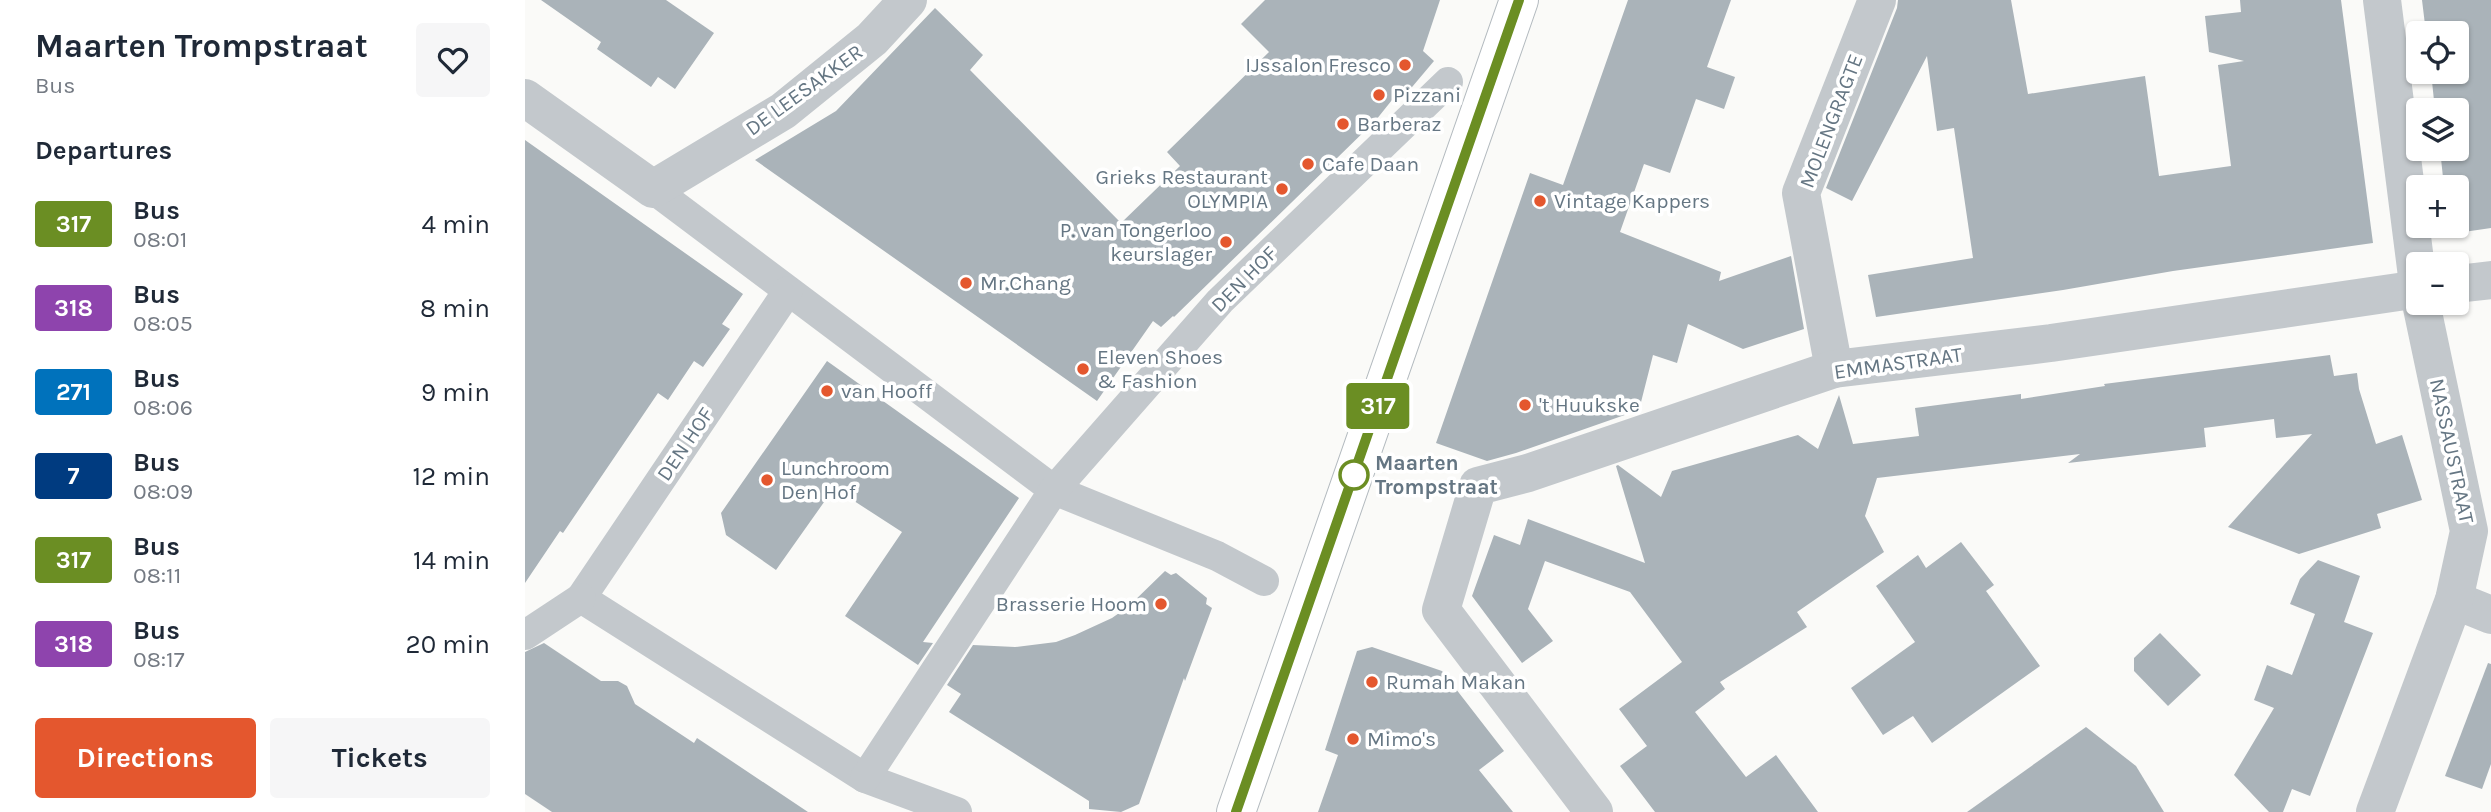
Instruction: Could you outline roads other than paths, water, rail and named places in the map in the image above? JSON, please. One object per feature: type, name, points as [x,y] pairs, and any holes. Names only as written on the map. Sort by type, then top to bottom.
[{"type":"main road","points":[[1236,812],[1519,0]]},
{"type":"street","name":"DE LEESAKKER","points":[[653,189],[783,111],[872,39],[908,0]]},
{"type":"street","name":"MOLENGRAGTE","points":[[1834,369],[1801,193],[1877,0]]},
{"type":"street","points":[[2382,0],[2413,252]]},
{"type":"street","name":"DEN HOF","points":[[865,778],[1054,490],[1220,301],[1448,82]]},
{"type":"street","points":[[525,98],[653,189],[1054,490],[1217,556],[1264,581]]},
{"type":"street","points":[[2469,283],[2491,280]]},
{"type":"street","name":"DEN HOF","points":[[525,635],[582,598],[788,291]]},
{"type":"street","name":"EMMASTRAAT","points":[[1594,812],[1441,610],[1478,485],[1528,472],[1834,369],[2051,343],[2406,292]]},
{"type":"street","name":"NASSAUSTRAAT","points":[[2375,812],[2454,600],[2469,531],[2424,315]]},
{"type":"street","points":[[582,598],[865,778],[957,812]]},
{"type":"street","points":[[2454,600],[2491,615]]},
{"type":"place","name":"IJssalon Fresco","points":[[1405,65]]},
{"type":"place","name":"Pizzani","points":[[1379,95]]},
{"type":"place","name":"Barberaz","points":[[1343,124]]},
{"type":"place","name":"Cafe Daan","points":[[1308,164]]},
{"type":"place","name":"Grieks Restaurant OLYMPIA","points":[[1282,189]]},
{"type":"place","name":"Vintage Kappers","points":[[1540,201]]},
{"type":"place","name":"P. van Tongerloo keurslager","points":[[1226,242]]},
{"type":"place","name":"Mr.Chang","points":[[966,283]]},
{"type":"place","name":"Eleven Shoes & Fashion","points":[[1083,369]]},
{"type":"place","name":"van Hooff","points":[[827,391]]},
{"type":"place","name":"'t Huukske","points":[[1525,405]]},
{"type":"place","name":"Maarten Trompstraat","points":[[1354,475]]},
{"type":"place","name":"Lunchroom Den Hof","points":[[767,480]]},
{"type":"place","name":"Brasserie Hoom","points":[[1161,604]]},
{"type":"place","name":"Rumah Makan","points":[[1372,682]]},
{"type":"place","name":"Mimo's","points":[[1353,739]]}]
